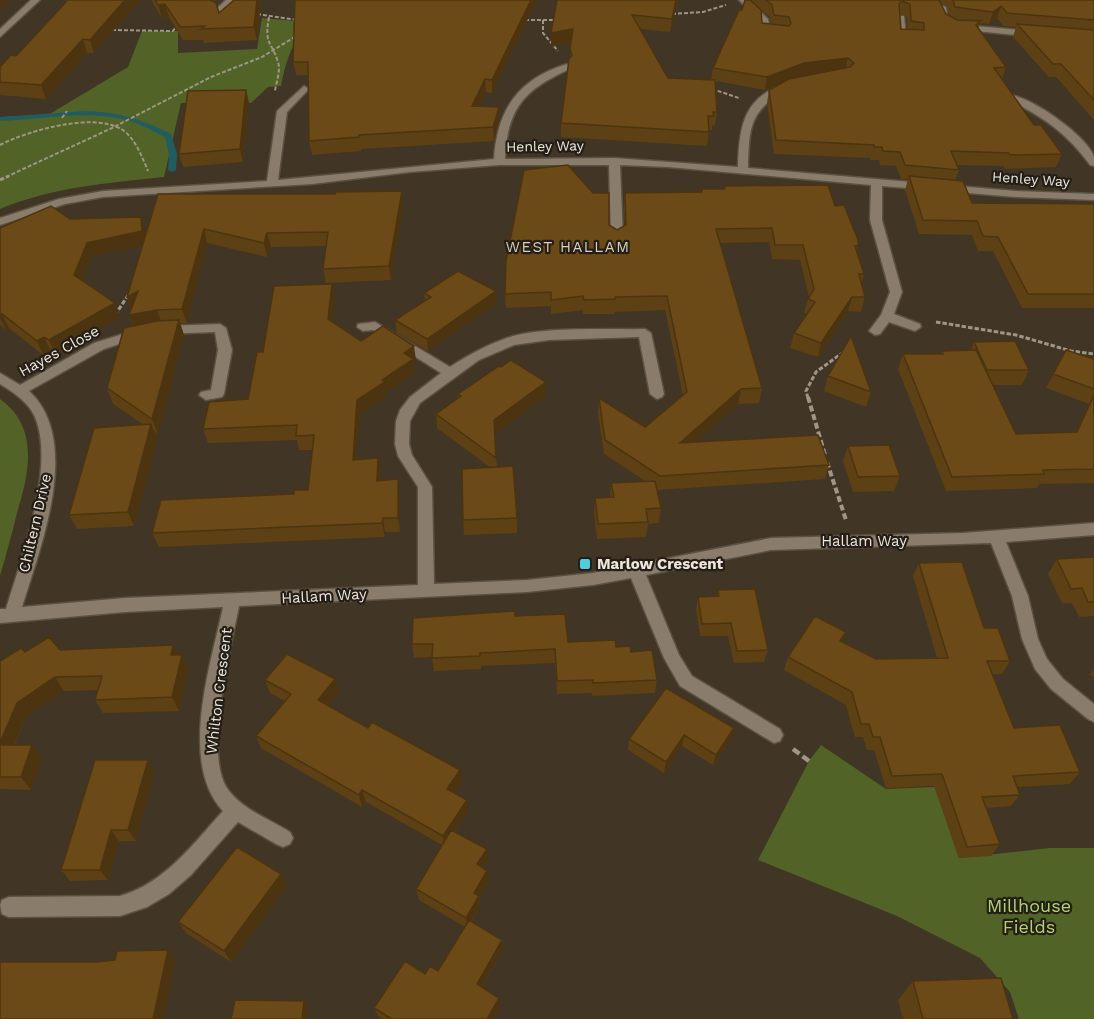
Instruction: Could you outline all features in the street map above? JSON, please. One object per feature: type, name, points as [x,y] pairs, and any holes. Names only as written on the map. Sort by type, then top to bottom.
[{"type":"street","points":[[0,34],[36,0]]},
{"type":"street","points":[[218,12],[231,0]]},
{"type":"street","points":[[743,0],[765,21],[765,32],[784,34]]},
{"type":"street","points":[[902,36],[908,7],[942,8],[944,20],[949,26],[1043,35]]},
{"type":"street","points":[[890,35],[916,39]]},
{"type":"street","points":[[499,162],[500,134],[505,115],[519,96],[550,74],[567,67]]},
{"type":"street","points":[[536,69],[550,74]]},
{"type":"street","points":[[743,170],[746,124],[757,104],[795,84]]},
{"type":"street","points":[[272,184],[282,111],[304,89]]},
{"type":"street","points":[[274,96],[291,100]]},
{"type":"street","points":[[1010,97],[1060,124],[1084,148],[1094,163]]},
{"type":"street","points":[[1030,106],[1041,100]]},
{"type":"street","points":[[614,161],[617,238]]},
{"type":"street","name":"Henley Way","points":[[0,222],[75,198],[156,190],[272,184],[430,166],[499,162],[614,161],[1026,195],[1094,197]]},
{"type":"street","points":[[875,331],[886,316],[896,291],[876,220],[876,181]]},
{"type":"street","points":[[886,316],[915,327]]},
{"type":"street","points":[[363,327],[375,326],[450,373]]},
{"type":"street","name":"Hayes Close","points":[[21,390],[111,341],[153,331],[220,327],[225,350],[217,394],[206,395]]},
{"type":"street","points":[[426,591],[427,498],[420,478],[405,456],[401,432],[407,410],[415,400],[474,357],[512,341],[549,336],[645,333],[657,394]]},
{"type":"street","name":"Chiltern Drive","points":[[0,378],[21,390],[42,418],[48,439],[50,459],[32,543],[6,616]]},
{"type":"street","name":"Hallam Way","points":[[6,616],[125,605],[538,585],[593,579],[771,544],[996,537],[1094,529]]},
{"type":"street","points":[[996,537],[1020,596],[1030,639],[1041,664],[1057,684],[1094,714]]},
{"type":"street","points":[[636,571],[672,658],[686,681],[774,735]]},
{"type":"street","name":"Whilton Crescent","points":[[232,600],[219,671],[208,755],[216,785],[224,798],[237,809],[283,838]]},
{"type":"street","points":[[9,907],[120,906],[140,900],[162,887],[184,868],[219,832],[237,809]]},
{"type":"path","points":[[670,14],[709,11],[723,7],[731,0]]},
{"type":"path","points":[[112,30],[173,31],[179,21],[207,15],[213,16],[218,12]]},
{"type":"path","points":[[253,12],[269,17],[299,20]]},
{"type":"path","points":[[269,17],[266,33],[271,52],[279,64],[274,96]]},
{"type":"path","points":[[518,18],[537,21],[566,19]]},
{"type":"path","points":[[0,180],[116,126],[211,77],[271,52],[291,38],[305,34]]},
{"type":"path","points":[[706,87],[757,104]]},
{"type":"path","points":[[62,118],[67,111]]},
{"type":"path","points":[[0,145],[30,132],[58,127],[85,124],[116,126],[132,139],[144,160],[156,190]]},
{"type":"path","points":[[113,318],[131,292]]},
{"type":"path","points":[[915,327],[929,332],[935,322],[1016,335],[1071,351],[1094,354]]},
{"type":"path","points":[[853,541],[806,392],[808,381],[820,366],[846,350],[860,338],[866,341],[875,331]]},
{"type":"green space","points":[[262,18],[306,22],[290,53],[281,86],[268,87],[251,103],[181,103],[164,177],[60,191],[0,209],[0,117],[48,115],[128,67],[142,31],[178,31],[178,53],[257,49]]},
{"type":"green space","points":[[0,399],[13,411],[21,423],[28,452],[25,482],[0,576]]},
{"type":"green space","name":"Millhouse Fields","points":[[821,745],[886,789],[935,787],[959,858],[1050,848],[1094,848],[1094,1019],[1019,1019],[1010,992],[980,958],[897,916],[758,860],[809,761]]},
{"type":"building","points":[[68,0],[125,0],[90,40],[83,39],[41,85],[0,82],[0,67],[11,55],[16,56]]},
{"type":"building","points":[[155,0],[210,0],[216,3],[219,13],[234,0],[257,0],[254,27],[201,29],[205,26],[180,27],[165,4],[158,5]]},
{"type":"building","points":[[295,0],[531,0],[492,80],[485,79],[472,106],[499,107],[493,127],[359,135],[359,137],[309,141],[308,62],[293,62]]},
{"type":"building","points":[[557,0],[676,0],[672,19],[632,15],[668,78],[715,80],[717,112],[713,112],[714,116],[708,116],[709,132],[561,123],[569,59],[572,56],[570,49],[573,29],[551,33]]},
{"type":"building","points":[[745,0],[750,0],[761,10],[762,23],[789,26],[791,23],[789,17],[774,15],[772,5],[766,0],[939,0],[946,14],[957,20],[981,21],[976,25],[1006,67],[994,68],[1034,125],[1041,125],[1062,154],[1010,155],[1009,153],[951,151],[959,170],[905,165],[900,152],[883,151],[882,147],[874,147],[874,145],[776,140],[769,90],[789,79],[850,67],[854,63],[848,58],[804,63],[767,77],[713,68],[739,10],[742,10]],"holes":[[[902,1],[910,4],[911,21],[924,23],[924,30],[901,29],[899,4]]]},
{"type":"building","points":[[953,0],[1094,0],[1094,20],[1007,13],[1001,6],[993,12],[955,7]]},
{"type":"building","points":[[1017,24],[1094,30],[1094,100],[1061,64],[1053,64]]},
{"type":"building","points":[[246,90],[240,149],[179,154],[188,91]]},
{"type":"building","points":[[568,165],[593,193],[609,193],[609,225],[617,230],[626,225],[625,193],[702,192],[702,189],[725,189],[724,186],[828,185],[835,206],[844,205],[858,240],[858,246],[855,246],[864,274],[859,274],[865,297],[852,297],[821,343],[794,333],[815,302],[808,299],[814,289],[803,245],[775,245],[772,228],[716,229],[762,388],[741,389],[680,443],[818,435],[829,465],[660,476],[605,440],[599,398],[645,427],[687,392],[667,296],[584,300],[583,296],[551,300],[551,292],[505,294],[506,261],[524,170]]},
{"type":"building","points":[[909,176],[963,181],[972,203],[1094,204],[1094,294],[1028,294],[998,237],[983,236],[977,221],[923,220]]},
{"type":"building","points":[[402,191],[389,266],[323,269],[328,232],[267,233],[264,243],[204,229],[182,309],[157,310],[129,315],[138,291],[127,297],[158,194],[335,194],[336,192]]},
{"type":"building","points":[[51,206],[70,219],[141,217],[142,231],[87,243],[74,275],[115,303],[49,340],[44,337],[37,341],[2,314],[0,315],[0,228]]},
{"type":"building","points":[[458,271],[496,291],[427,339],[395,320],[431,297],[424,293]]},
{"type":"building","points":[[332,284],[328,319],[361,341],[383,326],[414,346],[404,353],[413,359],[382,380],[385,382],[357,400],[353,460],[378,458],[377,481],[398,479],[398,518],[383,518],[382,523],[152,533],[161,500],[294,494],[294,490],[308,490],[314,435],[296,436],[297,425],[203,429],[209,402],[248,399],[257,352],[263,352],[274,286]]},
{"type":"building","points":[[179,320],[152,419],[107,388],[124,328],[157,321]]},
{"type":"building","points":[[851,336],[871,392],[828,376]]},
{"type":"building","points":[[1015,341],[1029,370],[987,370],[974,342]]},
{"type":"building","points":[[976,350],[1016,434],[1077,432],[1094,395],[1094,469],[1043,470],[1044,474],[952,477],[903,354],[943,354],[942,351]]},
{"type":"building","points":[[1066,350],[1094,359],[1094,389],[1053,374]]},
{"type":"building","points":[[511,360],[546,382],[494,420],[496,458],[436,414],[461,396],[458,394]]},
{"type":"building","points":[[151,424],[128,512],[69,515],[94,428]]},
{"type":"building","points":[[889,445],[900,476],[858,477],[848,446]]},
{"type":"building","points":[[513,466],[517,518],[463,520],[462,469]]},
{"type":"building","points":[[655,481],[661,508],[646,509],[648,522],[598,524],[595,498],[614,497],[611,483]]},
{"type":"building","points":[[1094,557],[1094,602],[1088,602],[1082,588],[1071,589],[1057,559]]},
{"type":"building","points":[[962,562],[984,628],[998,628],[1010,661],[987,661],[1014,728],[1060,725],[1080,772],[1013,776],[1020,795],[982,797],[1000,844],[967,847],[942,774],[892,776],[880,737],[873,737],[869,724],[861,724],[852,692],[788,657],[815,616],[846,632],[840,641],[876,659],[948,658],[919,563]]},
{"type":"building","points":[[755,589],[768,650],[737,651],[731,623],[702,624],[698,597],[719,596],[718,590]]},
{"type":"building","points":[[515,611],[515,616],[565,614],[568,642],[615,640],[616,647],[630,646],[631,652],[652,650],[657,680],[593,683],[593,680],[557,681],[555,649],[432,658],[433,644],[412,644],[413,618]]},
{"type":"building","points":[[49,637],[60,650],[173,645],[171,655],[182,655],[172,697],[95,700],[102,676],[55,677],[17,703],[0,743],[0,661],[21,648],[25,652]]},
{"type":"building","points":[[287,654],[335,679],[318,700],[368,728],[372,722],[460,770],[447,789],[467,800],[443,836],[362,790],[359,795],[256,736],[291,694],[265,680]]},
{"type":"building","points":[[666,688],[734,728],[716,755],[684,735],[666,762],[629,739]]},
{"type":"building","points":[[0,745],[32,745],[21,777],[0,777]]},
{"type":"building","points":[[95,760],[148,760],[128,830],[111,830],[100,870],[61,870]]},
{"type":"building","points":[[451,830],[487,849],[477,864],[487,871],[474,893],[479,896],[466,918],[416,889]]},
{"type":"building","points":[[237,847],[281,874],[224,951],[178,922]]},
{"type":"building","points":[[469,920],[502,940],[477,984],[499,998],[487,1019],[392,1019],[374,1008],[405,961],[425,974],[430,966],[438,971]]},
{"type":"building","points":[[168,950],[153,1019],[0,1019],[0,962],[96,962],[115,960],[117,951]]},
{"type":"building","points":[[1001,978],[1013,1019],[923,1019],[913,981]]},
{"type":"building","points":[[235,1000],[304,1001],[302,1019],[231,1019]]},
{"type":"waterway","points":[[0,119],[86,113],[125,117],[146,124],[168,136],[173,154],[172,170]]},
{"type":"place","name":"Marlow Crescent","points":[[585,564]]},
{"type":"district","name":"WEST HALLAM","points":[[568,247]]}]
